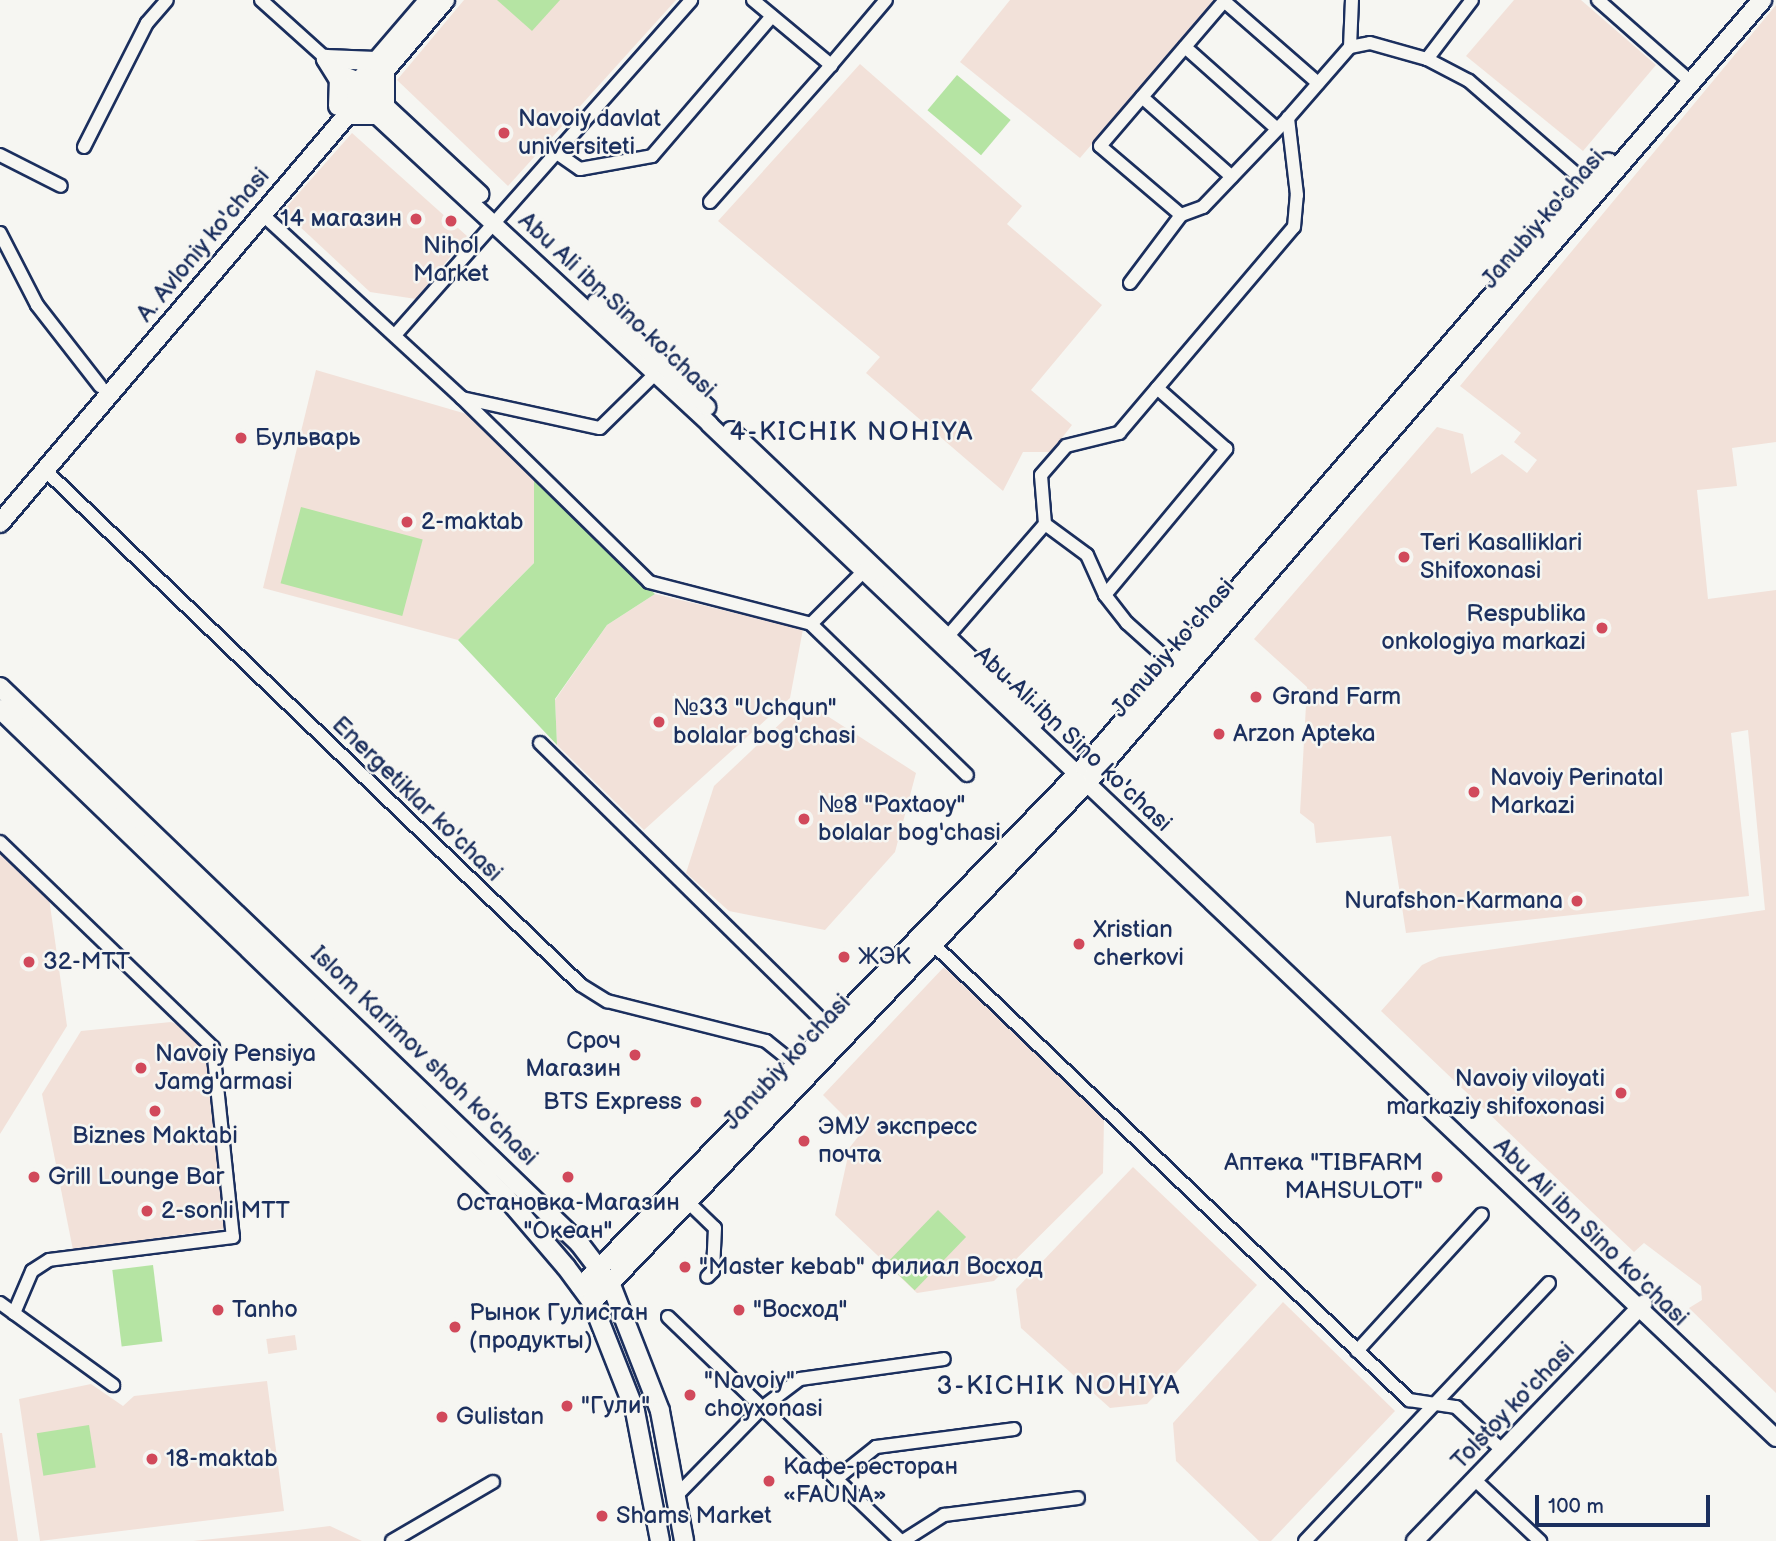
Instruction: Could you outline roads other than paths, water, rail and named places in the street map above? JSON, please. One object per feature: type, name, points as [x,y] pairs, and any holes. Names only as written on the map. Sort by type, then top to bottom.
[{"type":"main road","name":"A. Avloniy ko'chasi","points":[[381,66],[429,0]]},
{"type":"main road","name":"A. Avloniy ko'chasi","points":[[0,505],[100,386],[381,66],[445,0]]},
{"type":"main road","name":"Janubiy ko'chasi","points":[[587,1295],[600,1271],[804,1071],[842,1040],[1085,775],[1594,189],[1687,78],[1747,0]]},
{"type":"main road","name":"Janubiy ko'chasi","points":[[1687,78],[1762,0]]},
{"type":"main road","points":[[326,59],[381,66],[381,110],[342,111],[339,80],[326,59]]},
{"type":"main road","name":"A. Avloniy ko'chasi","points":[[0,523],[262,214],[342,111]]},
{"type":"main road","name":"Islom Karimov shoh ko'chasi","points":[[0,687],[553,1212],[611,1285],[660,1411],[679,1493],[684,1541]]},
{"type":"main road","name":"Islom Karimov shoh ko'chasi","points":[[0,709],[506,1198],[587,1295],[635,1411],[660,1541]]},
{"type":"main road","name":"Janubiy ko'chasi","points":[[587,1295],[611,1285],[804,1071],[1085,775]]},
{"type":"street","points":[[84,147],[147,23],[167,0]]},
{"type":"street","name":"Abu Ali ibn Sino ko'chasi","points":[[261,0],[659,370],[1641,1306],[1776,1438]]},
{"type":"street","points":[[395,335],[691,0]]},
{"type":"street","points":[[753,0],[831,65]]},
{"type":"street","points":[[710,202],[886,0]]},
{"type":"street","points":[[1181,215],[1100,146],[1224,0],[1318,83]]},
{"type":"street","points":[[1350,47],[1352,0]]},
{"type":"street","points":[[1427,59],[1472,0]]},
{"type":"street","points":[[1598,0],[1687,78]]},
{"type":"street","points":[[557,153],[580,169],[652,156],[772,16]]},
{"type":"street","points":[[1130,284],[1181,215],[1203,206],[1288,118],[1350,47],[1370,43],[1427,59],[1469,81],[1594,189]]},
{"type":"street","points":[[1185,47],[1277,129]]},
{"type":"street","points":[[1142,97],[1232,177]]},
{"type":"street","points":[[948,636],[1045,524],[1041,475],[1066,446],[1119,433],[1294,227],[1288,118]]},
{"type":"street","points":[[0,155],[61,186]]},
{"type":"street","points":[[262,214],[461,397],[649,582],[811,624],[967,775]]},
{"type":"street","points":[[0,233],[37,304],[100,386]]},
{"type":"street","points":[[461,397],[600,428],[659,370]]},
{"type":"street","points":[[1105,596],[1226,449],[1157,388]]},
{"type":"street","name":"Energetiklar ko'chasi","points":[[45,470],[581,985],[607,1001],[766,1041],[804,1071]]},
{"type":"street","points":[[1045,524],[1087,555],[1105,596],[1178,668]]},
{"type":"street","points":[[811,624],[867,568]]},
{"type":"street","name":"Abu Ali ibn Sino ko'chasi","points":[[867,568],[948,636],[1085,775]]},
{"type":"street","points":[[540,743],[842,1040]]},
{"type":"street","points":[[0,842],[213,1048],[233,1237],[49,1260],[33,1271],[14,1313]]},
{"type":"street","points":[[932,943],[1409,1400],[1457,1407],[1502,1450]]},
{"type":"street","points":[[688,1202],[715,1228],[713,1271],[707,1277]]},
{"type":"street","points":[[1357,1351],[1482,1214]]},
{"type":"street","points":[[1310,1539],[1440,1403],[1549,1283]]},
{"type":"street","points":[[0,1303],[113,1385]]},
{"type":"street","name":"Abu Ali ibn Sino ko'chasi","points":[[1641,1306],[1776,1425]]},
{"type":"street","name":"Tolstoy ko'chasi","points":[[1415,1541],[1641,1306]]},
{"type":"street","points":[[668,1317],[902,1541],[944,1515],[1078,1498]]},
{"type":"street","points":[[679,1493],[762,1407],[800,1379],[944,1359]]},
{"type":"street","points":[[836,1479],[876,1447],[1014,1429]]},
{"type":"street","points":[[1474,1479],[1540,1541]]},
{"type":"street","points":[[392,1541],[493,1482]]},
{"type":"place","name":"Navoiy davlat universiteti","points":[[504,133]]},
{"type":"place","name":"14 магазин","points":[[416,219]]},
{"type":"place","name":"Nihol Market","points":[[451,221]]},
{"type":"place","name":"Бульварь","points":[[241,438]]},
{"type":"place","name":"2-maktab","points":[[407,522]]},
{"type":"place","name":"Teri Kasalliklari Shifoxonasi","points":[[1404,557]]},
{"type":"place","name":"Respublika onkologiya markazi","points":[[1602,628]]},
{"type":"place","name":"Grand Farm","points":[[1256,697]]},
{"type":"place","name":"№33 \"Uchqun\" bolalar bog'chasi","points":[[659,722]]},
{"type":"place","name":"Arzon Apteka","points":[[1219,734]]},
{"type":"place","name":"Navoiy Perinatal Markazi","points":[[1474,792]]},
{"type":"place","name":"№8 \"Paxtaoy\" bolalar bog'chasi","points":[[804,819]]},
{"type":"place","name":"Nurafshon-Karmana","points":[[1577,901]]},
{"type":"place","name":"Xristian cherkovi","points":[[1079,944]]},
{"type":"place","name":"ЖЭК","points":[[844,957]]},
{"type":"place","name":"32-MTT","points":[[29,962]]},
{"type":"place","name":"Сроч Магазин","points":[[635,1055]]},
{"type":"place","name":"Navoiy Pensiya Jamg'armasi","points":[[141,1068]]},
{"type":"place","name":"Navoiy viloyati markaziy shifoxonasi","points":[[1621,1093]]},
{"type":"place","name":"BTS Express","points":[[696,1102]]},
{"type":"place","name":"Biznes Maktabi","points":[[155,1111]]},
{"type":"place","name":"ЭМУ экспресс почта","points":[[804,1141]]},
{"type":"place","name":"Grill Lounge Bar","points":[[34,1177]]},
{"type":"place","name":"Остановка-Магазин \"Океан\"","points":[[568,1177]]},
{"type":"place","name":"Аптека \"TIBFARM MAHSULOT\"","points":[[1437,1177]]},
{"type":"place","name":"2-sonli MTT","points":[[147,1211]]},
{"type":"place","name":"\"Master kebab\" филиал Восход","points":[[685,1267]]},
{"type":"place","name":"Tanho","points":[[218,1310]]},
{"type":"place","name":"\"Восход\"","points":[[739,1310]]},
{"type":"place","name":"Рынок Гулистан (продукты)","points":[[455,1327]]},
{"type":"place","name":"\"Navoiy\" choyxonasi","points":[[690,1395]]},
{"type":"place","name":"\"Гули\"","points":[[567,1406]]},
{"type":"place","name":"Gulistan","points":[[442,1417]]},
{"type":"place","name":"18-maktab","points":[[152,1459]]},
{"type":"place","name":"Кафе-ресторан «FAUNA»","points":[[769,1481]]},
{"type":"place","name":"Shams Market","points":[[602,1516]]},
{"type":"district","name":"4-KICHIK NOHIYA","points":[[852,433]]},
{"type":"district","name":"3-KICHIK NOHIYA","points":[[1059,1387]]}]
